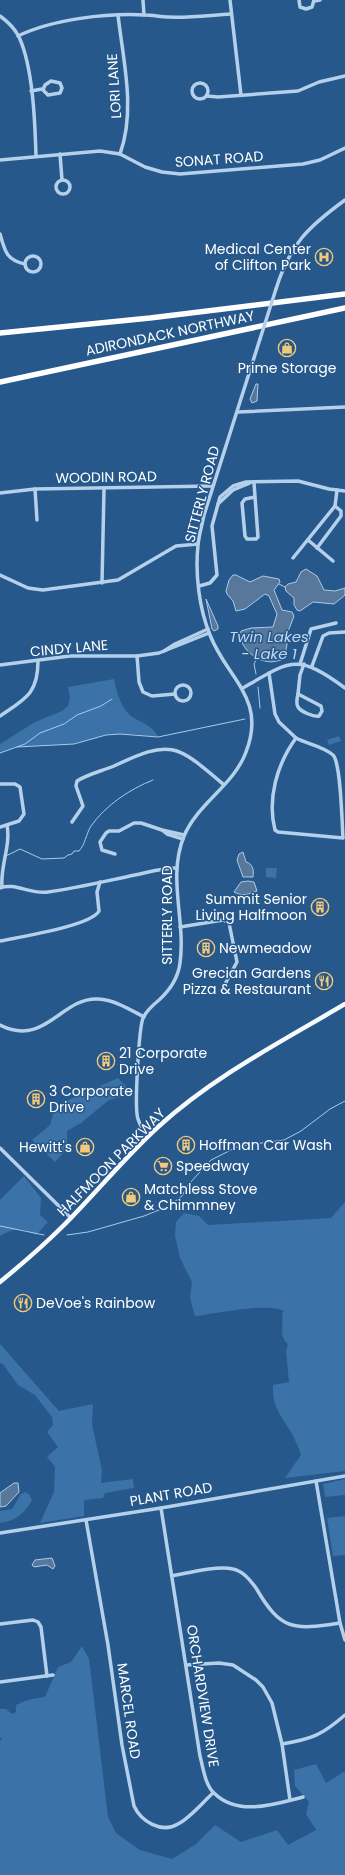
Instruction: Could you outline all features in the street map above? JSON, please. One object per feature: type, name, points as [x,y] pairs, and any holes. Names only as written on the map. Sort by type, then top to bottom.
[{"type":"highway","name":"ADIRONDACK NORTHWAY","points":[[0,333],[150,318],[345,294]]},
{"type":"highway","name":"ADIRONDACK NORTHWAY","points":[[0,382],[345,308]]},
{"type":"main road","name":"HALFMOON PARKWAY","points":[[0,1282],[71,1218],[149,1136],[205,1088],[345,1004]]},
{"type":"street","points":[[143,0],[144,15]]},
{"type":"street","points":[[230,0],[241,95]]},
{"type":"street","points":[[299,0],[300,7],[306,9],[312,7],[314,0],[320,0]]},
{"type":"street","points":[[18,36],[42,26],[60,22],[118,15],[144,15],[169,18],[231,14]]},
{"type":"street","name":"LORI LANE","points":[[118,15],[128,114],[127,131],[120,154]]},
{"type":"street","points":[[0,16],[18,36],[26,62],[31,91],[36,156]]},
{"type":"street","points":[[207,96],[208,89],[204,84],[197,84],[193,88],[192,94],[196,98],[202,99],[207,96],[218,97],[298,91],[319,82],[345,76]]},
{"type":"street","points":[[31,91],[42,89],[46,83],[51,81],[60,83],[62,88],[60,93],[54,95],[46,94],[42,89]]},
{"type":"street","name":"SONAT ROAD","points":[[0,160],[100,151],[120,154],[145,167],[168,174],[180,174],[303,164],[320,160],[345,148]]},
{"type":"street","points":[[60,154],[62,180]]},
{"type":"street","name":"SITTERLY ROAD","points":[[144,1017],[165,995],[176,979],[180,961],[177,868],[184,835],[201,809],[241,763],[250,740],[252,717],[248,700],[243,688],[220,655],[209,633],[199,586],[198,544],[213,486],[238,412],[276,289],[287,260],[304,234],[320,219],[345,200]]},
{"type":"street","points":[[0,234],[6,252],[16,262],[25,264]]},
{"type":"street","points":[[34,256],[39,259],[42,265],[39,271],[33,273],[27,270],[25,264],[28,258],[34,256]]},
{"type":"street","points":[[238,412],[345,407]]},
{"type":"street","points":[[199,586],[210,583],[217,575],[212,534],[218,504],[233,490],[252,483],[304,482],[345,491]]},
{"type":"street","points":[[252,483],[255,497],[258,537],[250,540],[245,536],[242,503],[245,499],[255,497]]},
{"type":"street","name":"WOODIN ROAD","points":[[0,493],[36,489],[213,486]]},
{"type":"street","points":[[36,489],[37,520]]},
{"type":"street","points":[[102,583],[104,489]]},
{"type":"street","points":[[294,558],[335,506],[337,490]]},
{"type":"street","points":[[317,548],[341,516],[341,511],[335,506]]},
{"type":"street","points":[[308,540],[333,561]]},
{"type":"street","points":[[0,575],[23,586],[35,589],[102,583],[124,577],[176,546],[198,544]]},
{"type":"street","points":[[298,694],[321,706],[322,710],[319,716],[316,717],[299,709],[297,704],[298,694],[300,675],[302,664],[311,629],[336,623]]},
{"type":"street","name":"CINDY LANE","points":[[163,652],[168,647],[208,629]]},
{"type":"street","points":[[312,666],[323,636],[327,634],[345,632]]},
{"type":"street","name":"CINDY LANE","points":[[0,665],[70,656],[136,656],[163,652],[209,633]]},
{"type":"street","points":[[136,656],[139,682],[143,692],[152,696],[175,694]]},
{"type":"street","points":[[0,716],[30,694],[37,679],[38,661]]},
{"type":"street","points":[[243,688],[278,668],[302,664],[312,666],[345,688]]},
{"type":"street","points":[[269,673],[275,714],[279,722],[296,738],[328,751],[336,759],[341,799],[343,838],[308,836],[275,830],[272,809],[274,789],[283,761],[296,738]]},
{"type":"street","points":[[180,685],[188,686],[191,691],[190,696],[184,701],[177,699],[175,694],[176,688],[180,685]]},
{"type":"street","points":[[72,822],[82,810],[83,802],[76,786],[78,780],[136,755],[160,748],[167,748],[182,752],[223,784]]},
{"type":"street","points":[[0,784],[17,784],[20,787],[23,797],[22,818],[7,826],[0,827]]},
{"type":"street","points":[[115,854],[105,852],[101,848],[101,839],[109,831],[119,831],[137,822],[184,835]]},
{"type":"street","points":[[7,826],[8,832],[2,861],[1,887],[9,886],[38,893],[81,887],[161,869],[177,868]]},
{"type":"street","points":[[162,830],[183,840]]},
{"type":"street","points":[[0,942],[78,924],[92,919],[100,911],[98,892],[100,882]]},
{"type":"street","points":[[180,927],[223,920],[229,923],[237,962],[224,986]]},
{"type":"street","points":[[0,1024],[20,1030],[40,1027],[73,1006],[97,999],[122,1005],[144,1017],[139,1054],[137,1114],[144,1130],[149,1136]]},
{"type":"street","points":[[0,1148],[71,1218]]},
{"type":"street","name":"PLANT ROAD","points":[[0,1533],[161,1508],[345,1476]]},
{"type":"street","points":[[316,1481],[340,1623],[345,1640]]},
{"type":"street","name":"ORCHARDVIEW DRIVE","points":[[161,1508],[200,1756],[206,1779],[213,1793]]},
{"type":"street","name":"MARCEL ROAD","points":[[86,1520],[108,1645],[122,1745],[134,1806],[138,1814],[151,1825],[176,1825],[213,1793]]},
{"type":"street","points":[[172,1576],[218,1568],[234,1569],[245,1575],[252,1583],[267,1607],[282,1621],[304,1627],[340,1623]]},
{"type":"street","points":[[0,1624],[33,1620],[38,1622],[41,1627],[47,1676]]},
{"type":"street","points":[[186,1665],[226,1663],[233,1665],[264,1687],[272,1703],[282,1744],[290,1800]]},
{"type":"street","points":[[0,1682],[53,1675]]},
{"type":"street","points":[[282,1744],[316,1736],[334,1725],[345,1715]]},
{"type":"street","points":[[213,1793],[228,1802],[241,1806],[263,1806],[303,1797]]},
{"type":"shaded area","points":[[114,679],[116,689],[127,712],[150,727],[158,737],[131,734],[106,735],[74,744],[17,747],[0,753],[0,744],[35,722],[62,711],[68,706],[70,698],[68,687]]},
{"type":"shaded area","points":[[339,736],[341,741],[329,745],[327,740]]},
{"type":"shaded area","points":[[266,868],[277,868],[276,878],[266,877]]},
{"type":"shaded area","points":[[118,1078],[133,1094],[109,1100],[81,1123],[67,1131],[67,1149],[55,1162],[32,1140],[50,1125],[55,1106]]},
{"type":"shaded area","points":[[24,1176],[41,1198],[40,1215],[48,1222],[36,1235],[27,1231],[13,1230],[0,1236],[0,1200]]},
{"type":"shaded area","points":[[345,1202],[345,1471],[285,1478],[301,1455],[293,1435],[277,1408],[273,1392],[273,1385],[289,1382],[286,1351],[288,1344],[282,1334],[282,1314],[284,1311],[254,1308],[195,1316],[190,1298],[192,1282],[180,1258],[175,1236],[176,1222],[184,1213],[199,1216],[208,1225],[331,1218]]},
{"type":"shaded area","points":[[0,1344],[59,1411],[93,1404],[92,1425],[102,1470],[101,1483],[133,1479],[134,1488],[105,1493],[103,1498],[84,1500],[84,1516],[40,1523],[54,1492],[55,1467],[47,1457],[58,1447],[47,1432],[53,1425],[52,1417],[35,1395],[18,1385],[3,1364],[0,1363]]},
{"type":"shaded area","points":[[345,1479],[345,1495],[325,1497],[323,1484]]},
{"type":"shaded area","points":[[25,1492],[29,1494],[32,1500],[26,1509],[19,1516],[0,1523],[0,1511],[12,1509],[21,1494]]},
{"type":"shaded area","points":[[345,1516],[345,1555],[333,1556],[327,1518]]},
{"type":"shaded area","points":[[82,1646],[89,1659],[108,1817],[116,1833],[140,1850],[172,1859],[196,1844],[215,1825],[241,1842],[277,1830],[288,1845],[316,1830],[306,1814],[309,1802],[295,1786],[294,1770],[316,1764],[326,1783],[345,1771],[345,1875],[0,1875],[0,1741],[2,1738],[0,1738],[0,1709],[6,1709],[12,1714],[16,1712],[16,1705],[45,1697],[58,1667],[71,1662]]},
{"type":"water","points":[[256,384],[258,384],[257,401],[252,403],[250,399]]},
{"type":"water","points":[[306,569],[317,576],[324,590],[335,591],[345,588],[345,595],[334,604],[313,602],[300,611],[297,610],[294,605],[294,598],[286,591],[285,587],[288,584],[296,582],[301,572]]},
{"type":"water","name":"Twin Lakes - Lake 1","points":[[233,575],[250,582],[263,576],[279,579],[280,582],[274,590],[282,610],[292,612],[294,616],[286,637],[287,645],[284,659],[272,662],[260,660],[251,654],[244,646],[240,636],[241,631],[251,628],[273,627],[277,614],[269,596],[265,594],[245,609],[236,611],[233,601],[226,591],[229,580]]},
{"type":"water","points":[[206,599],[218,626],[218,629],[214,631],[212,629]]},
{"type":"water","points":[[243,852],[246,862],[250,864],[252,868],[253,877],[243,877],[237,860],[239,854]]},
{"type":"water","points":[[241,882],[254,882],[257,891],[243,895],[234,892]]},
{"type":"water","points":[[14,1483],[18,1483],[19,1492],[6,1506],[0,1507],[0,1493]]},
{"type":"water","points":[[52,1558],[55,1566],[53,1569],[47,1565],[34,1567],[32,1565],[35,1560]]},
{"type":"waterway","points":[[279,584],[285,587]]},
{"type":"waterway","points":[[256,674],[254,664],[257,658]]},
{"type":"waterway","points":[[258,687],[260,708]]},
{"type":"waterway","points":[[0,753],[25,744],[40,733],[64,724],[77,715],[101,706],[112,699]]},
{"type":"waterway","points":[[17,747],[74,744],[106,735],[120,734],[158,737],[245,719]]},
{"type":"waterway","points":[[6,856],[20,849],[42,859],[64,858],[72,854],[74,851],[79,851],[83,846],[91,826],[104,811],[119,798],[153,780]]},
{"type":"waterway","points":[[67,1235],[88,1232],[144,1216],[169,1206],[182,1196],[188,1185],[211,1160],[239,1146],[284,1140],[301,1131],[330,1109],[345,1101]]},
{"type":"waterway","points":[[0,1226],[44,1235]]},
{"type":"place","name":"Medical Center of Clifton Park","points":[[324,257]]},
{"type":"place","name":"Prime Storage","points":[[287,348]]},
{"type":"place","name":"Summit Senior Living Halfmoon","points":[[320,907]]},
{"type":"place","name":"Newmeadow","points":[[206,948]]},
{"type":"place","name":"Grecian Gardens Pizza & Restaurant","points":[[324,981]]},
{"type":"place","name":"21 Corporate Drive","points":[[106,1061]]},
{"type":"place","name":"3 Corporate Drive","points":[[36,1099]]},
{"type":"place","name":"Hoffman Car Wash","points":[[186,1145]]},
{"type":"place","name":"Hewitt's","points":[[85,1147]]},
{"type":"place","name":"Speedway","points":[[163,1166]]},
{"type":"place","name":"Matchless Stove & Chimmney","points":[[131,1197]]},
{"type":"place","name":"DeVoe's Rainbow","points":[[23,1303]]}]
